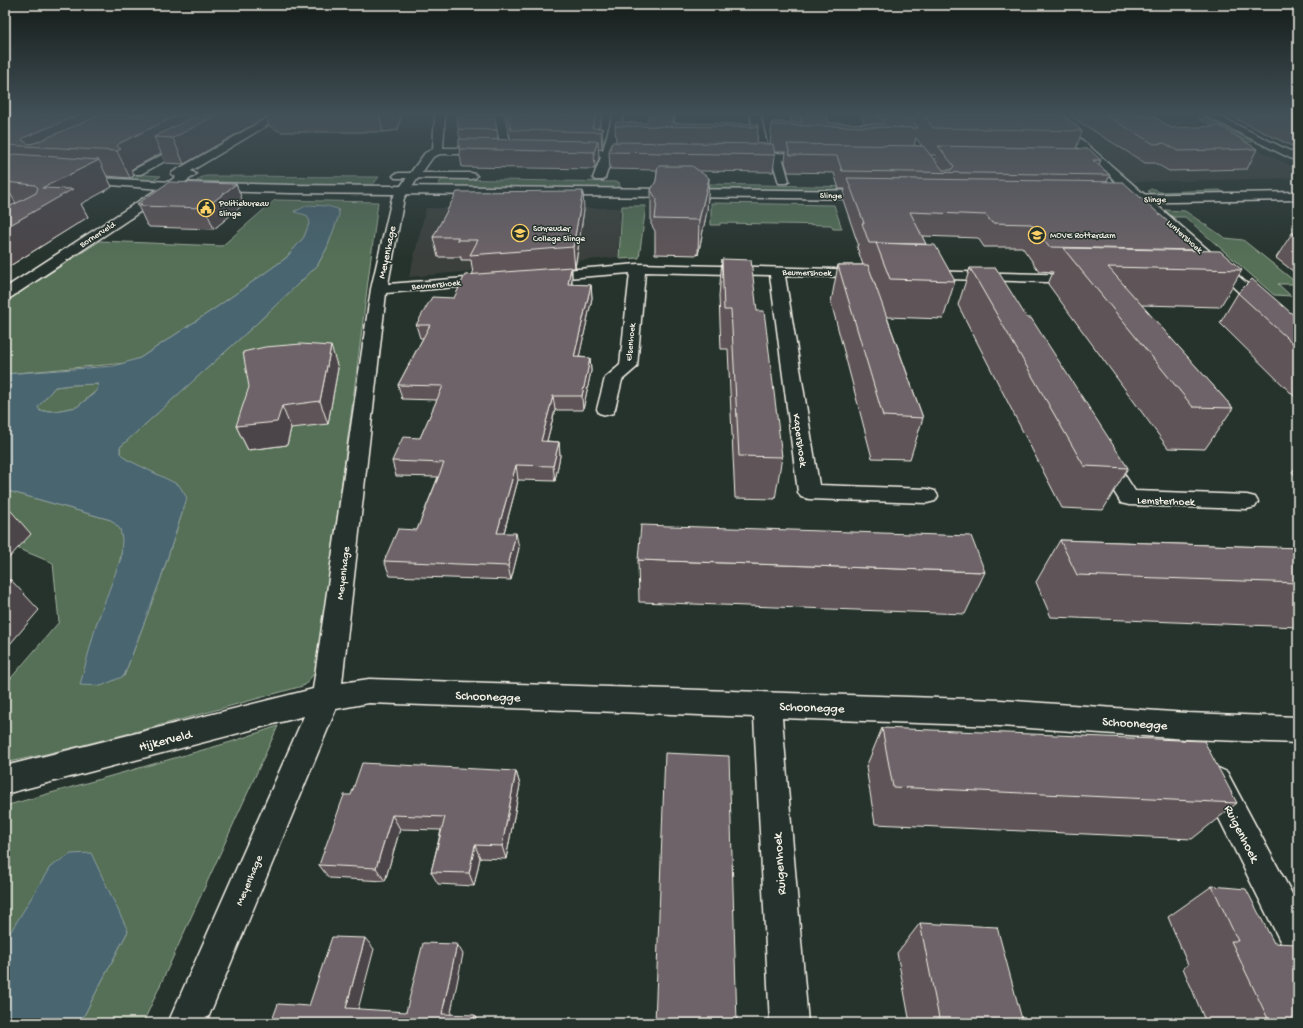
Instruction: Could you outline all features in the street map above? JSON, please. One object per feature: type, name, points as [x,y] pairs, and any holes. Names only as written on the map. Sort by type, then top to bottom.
[{"type":"street","name":"Slinge","points":[[153,162],[133,172],[169,177]]},
{"type":"street","points":[[169,177],[196,162]]},
{"type":"street","name":"Meyenhage","points":[[187,1023],[326,698],[379,289],[398,198],[424,162]]},
{"type":"street","points":[[599,178],[605,162]]},
{"type":"street","points":[[777,162],[779,181],[798,182]]},
{"type":"street","points":[[1085,162],[1100,162]]},
{"type":"street","name":"Luntershoek","points":[[1100,162],[1130,188],[1144,193],[1236,282],[1298,337]]},
{"type":"street","name":"Bornerveld","points":[[5,295],[159,193],[169,177],[194,174]]},
{"type":"street","points":[[385,176],[485,176]]},
{"type":"street","name":"Slinge","points":[[65,178],[169,177],[403,191],[628,192],[890,196]]},
{"type":"street","points":[[584,178],[614,178]]},
{"type":"street","points":[[628,192],[630,179]]},
{"type":"street","name":"Slinge","points":[[1114,187],[1130,188]]},
{"type":"street","name":"Slinge","points":[[1104,199],[1144,193],[1298,196]]},
{"type":"street","name":"Beumershoek","points":[[528,277],[638,268],[883,274]]},
{"type":"street","name":"Elsenhoek","points":[[606,409],[614,378],[628,367],[638,268]]},
{"type":"street","name":"Kapershoek","points":[[777,271],[809,492],[927,496]]},
{"type":"street","points":[[906,274],[1094,279]]},
{"type":"street","points":[[992,276],[1004,296]]},
{"type":"street","name":"Beumershoek","points":[[379,289],[504,279]]},
{"type":"street","points":[[1213,282],[1236,282]]},
{"type":"street","name":"Lemsterhoek","points":[[1092,439],[1129,498],[1247,502]]},
{"type":"street","name":"Schoonegge","points":[[326,698],[369,691],[1000,713],[1187,726],[1298,730]]},
{"type":"street","name":"Hijkerveld","points":[[5,780],[326,698]]},
{"type":"street","name":"Ruigenhoek","points":[[767,705],[790,1023]]},
{"type":"street","name":"Ruigenhoek","points":[[1187,726],[1298,941]]},
{"type":"shaded area","points":[[1111,162],[1283,162],[1298,169],[1298,178],[1133,182]]},
{"type":"shaded area","name":"Schreuder College Slinge","points":[[426,208],[620,208],[618,257],[409,277]]},
{"type":"green space","points":[[5,165],[161,176],[149,182],[5,173]]},
{"type":"green space","points":[[206,176],[379,177],[370,188],[194,184],[200,178]]},
{"type":"green space","points":[[442,179],[619,182],[620,186],[610,189],[436,188]]},
{"type":"green space","points":[[659,183],[1056,191],[1103,197],[689,190]]},
{"type":"green space","points":[[1155,189],[1159,192],[1220,190],[1229,196],[1155,196],[1148,191]]},
{"type":"green space","points":[[275,200],[378,202],[316,671],[305,685],[299,687],[116,737],[5,763],[5,685],[59,622],[53,563],[5,543],[5,490],[111,520],[118,526],[122,538],[122,549],[115,577],[96,625],[124,676],[160,581],[187,498],[126,459],[120,453],[120,447],[255,325],[317,266],[327,248],[339,215],[338,209],[317,205],[294,211],[306,215],[310,221],[304,237],[286,258],[217,307],[140,358],[127,363],[5,374],[5,302],[100,241],[222,246]]},
{"type":"green space","points":[[711,203],[834,205],[842,229],[833,229],[831,225],[720,223],[720,225],[711,225]]},
{"type":"green space","points":[[622,206],[646,206],[639,258],[619,259]]},
{"type":"green space","points":[[1165,210],[1185,211],[1225,238],[1243,240],[1298,284],[1278,284],[1291,296],[1274,295],[1185,217],[1172,217]]},
{"type":"green space","points":[[98,384],[97,390],[77,407],[55,411],[40,411],[37,407],[55,387]]},
{"type":"green space","points":[[278,726],[143,1023],[80,1023],[128,931],[5,941],[5,806],[231,742]]},
{"type":"water","points":[[308,205],[327,206],[338,209],[339,215],[327,248],[317,266],[255,325],[120,447],[120,453],[126,459],[179,485],[187,498],[160,581],[124,676],[101,686],[80,685],[96,625],[121,558],[122,539],[120,529],[111,520],[5,490],[5,374],[114,366],[140,358],[217,307],[286,258],[304,237],[310,221],[306,215],[294,212]],"holes":[[[98,384],[97,391],[77,407],[55,411],[40,411],[38,407],[55,387]]]},
{"type":"water","points":[[91,853],[128,931],[80,1023],[5,1023],[5,941],[50,867],[71,854]]},
{"type":"building","points":[[5,162],[95,162],[42,188],[73,189],[5,228],[5,209],[36,193],[38,188],[35,185],[5,182]]},
{"type":"building","points":[[839,162],[936,162],[943,170],[951,170],[954,166],[951,162],[1095,162],[1110,175],[842,171]]},
{"type":"building","points":[[658,166],[692,166],[709,178],[699,220],[655,219],[657,200],[651,190],[656,181]]},
{"type":"building","points":[[847,178],[1123,182],[1200,250],[1049,247],[1031,224],[992,223],[986,215],[910,212],[926,244],[869,243],[862,223],[864,223]]},
{"type":"building","points":[[169,182],[236,184],[205,208],[139,206],[142,204],[137,204]]},
{"type":"building","points":[[583,191],[573,247],[470,255],[478,240],[457,240],[458,237],[433,237],[457,192]]},
{"type":"building","points":[[1292,233],[1298,234],[1298,238]]},
{"type":"building","points":[[876,243],[935,245],[955,281],[890,279]]},
{"type":"building","points":[[1063,248],[1220,251],[1242,270],[1108,267],[1233,408],[1193,407]]},
{"type":"building","points":[[722,259],[751,260],[757,311],[764,311],[782,457],[739,456],[731,310],[724,310]]},
{"type":"building","points":[[838,265],[868,265],[923,418],[883,416]]},
{"type":"building","points":[[571,267],[568,284],[591,285],[574,357],[590,358],[587,373],[582,396],[553,396],[541,441],[559,442],[553,466],[516,465],[497,533],[516,533],[508,566],[384,561],[398,529],[417,530],[444,463],[392,461],[403,437],[420,438],[443,386],[398,385],[430,325],[416,325],[432,297],[454,298],[465,275]]},
{"type":"building","points":[[970,268],[996,268],[1027,318],[1031,318],[1128,468],[1084,466]]},
{"type":"building","points":[[1252,279],[1298,319],[1298,348],[1238,293]]},
{"type":"building","points":[[301,344],[331,346],[320,401],[282,406],[277,422],[236,426],[249,387],[243,352],[265,347]]},
{"type":"building","points":[[641,525],[971,536],[985,572],[638,560]]},
{"type":"building","points":[[1060,540],[1298,548],[1298,583],[1077,575]]},
{"type":"building","points":[[5,579],[11,580],[5,586]]},
{"type":"building","points":[[882,728],[1204,741],[1237,803],[893,787]]},
{"type":"building","points":[[665,753],[729,756],[737,1023],[655,1023]]},
{"type":"building","points":[[362,763],[516,771],[502,846],[475,845],[469,873],[431,872],[445,817],[392,815],[376,868],[319,865],[344,795],[351,795]]},
{"type":"building","points":[[1212,886],[1246,889],[1274,943],[1298,944],[1298,1023],[1270,1023],[1231,941],[1238,941]]},
{"type":"building","points":[[920,923],[997,927],[1023,1023],[940,1023]]},
{"type":"building","points":[[332,937],[365,938],[346,1008],[406,1012],[423,943],[457,944],[442,1014],[475,1015],[473,1023],[271,1023],[278,1004],[309,1006]]},
{"type":"place","name":"Politiebureau Slinge","points":[[206,208]]},
{"type":"place","name":"Schreuder College Slinge","points":[[520,233]]},
{"type":"place","name":"MOVE Rotterdam","points":[[1037,235]]}]
